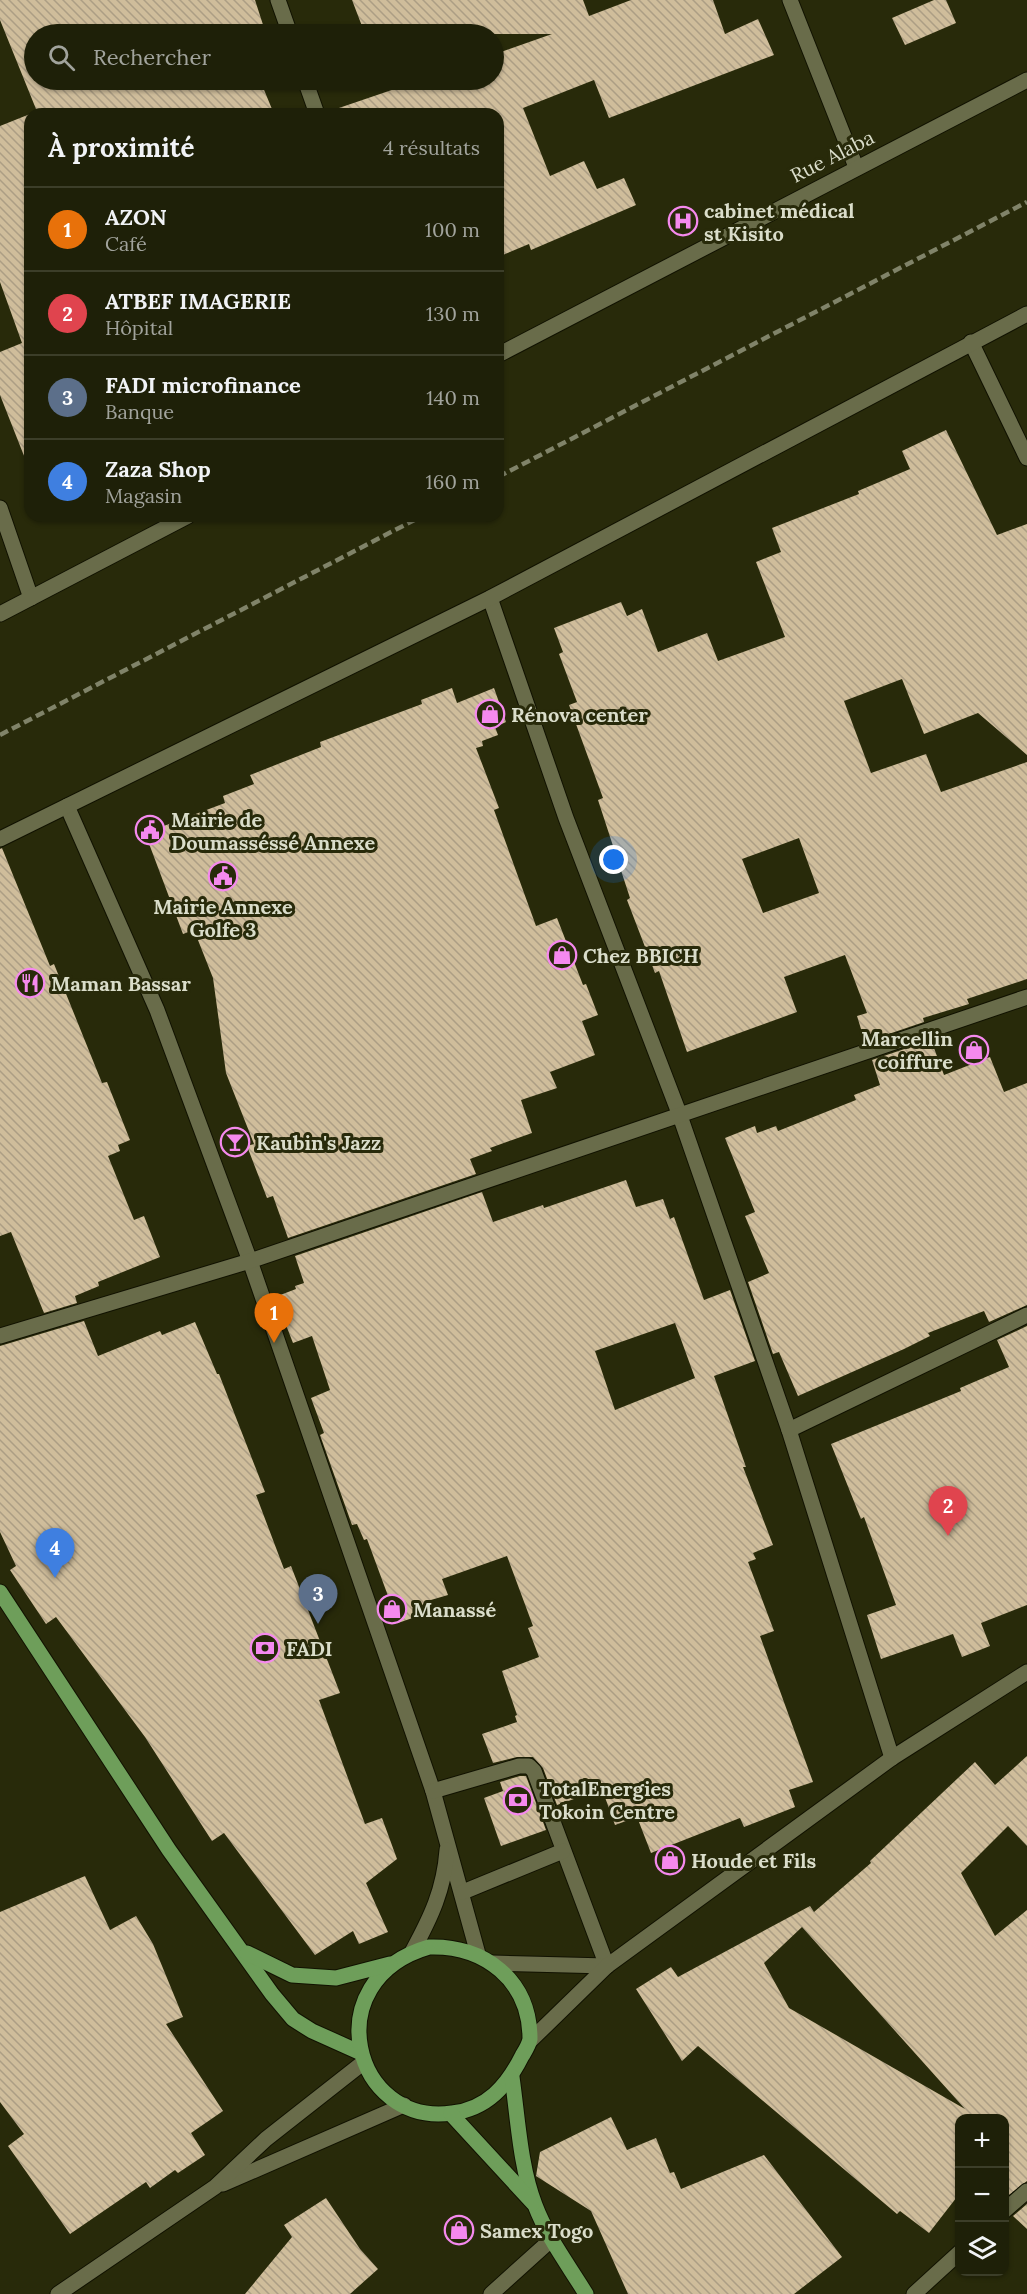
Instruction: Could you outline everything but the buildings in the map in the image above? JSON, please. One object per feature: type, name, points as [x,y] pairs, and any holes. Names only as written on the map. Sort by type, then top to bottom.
[{"type":"main road","points":[[0,1592],[169,1850],[293,2019],[363,2058]]},
{"type":"main road","points":[[446,1947],[478,1954],[493,1963],[508,1977],[518,1993],[525,2012],[530,2041],[512,2077],[495,2095],[475,2108],[451,2114],[427,2113],[405,2105],[384,2092],[363,2058],[358,2026],[363,2003],[374,1981],[391,1964],[412,1952],[446,1947]]},
{"type":"main road","points":[[244,1952],[292,1975],[336,1978],[391,1964]]},
{"type":"main road","points":[[512,2077],[526,2173],[535,2205],[552,2239],[586,2294]]},
{"type":"main road","points":[[451,2114],[535,2205]]},
{"type":"street","points":[[278,0],[286,24]]},
{"type":"street","points":[[790,0],[856,167]]},
{"type":"street","name":"Rue Alaba","points":[[504,352],[1027,80]]},
{"type":"street","points":[[309,90],[315,108]]},
{"type":"street","points":[[0,839],[490,598],[1027,314]]},
{"type":"street","points":[[971,342],[1027,458]]},
{"type":"street","points":[[0,508],[30,598]]},
{"type":"street","points":[[0,614],[176,522]]},
{"type":"street","points":[[490,598],[566,818],[679,1113],[789,1430],[891,1758]]},
{"type":"street","points":[[67,806],[157,1010],[250,1261],[433,1791],[463,1892],[478,1954]]},
{"type":"street","points":[[0,1336],[250,1261],[679,1113],[1027,997]]},
{"type":"street","points":[[789,1430],[1027,1315]]},
{"type":"street","points":[[530,2041],[607,1966],[891,1758],[1027,1672]]},
{"type":"street","points":[[433,1791],[519,1766],[529,1766],[534,1771],[607,1966]]},
{"type":"street","points":[[412,1952],[435,1911],[445,1869],[447,1841]]},
{"type":"street","points":[[463,1892],[563,1851]]},
{"type":"street","points":[[493,1963],[607,1966]]},
{"type":"street","points":[[58,2294],[215,2187],[266,2139],[363,2058]]},
{"type":"street","points":[[215,2187],[405,2105]]},
{"type":"street","points":[[1009,2207],[1027,2191]]},
{"type":"street","points":[[491,2294],[552,2239]]},
{"type":"street","points":[[914,2294],[955,2257]]},
{"type":"railway","points":[[504,474],[1027,202]]},
{"type":"railway","points":[[0,735],[410,522]]},
{"type":"place","name":"cabinet médical st Kisito","points":[[683,221]]},
{"type":"place","name":"Rénova center","points":[[490,714]]},
{"type":"place","name":"Mairie de Doumasséssé Annexe","points":[[150,830]]},
{"type":"place","name":"Mairie Annexe Golfe 3","points":[[223,876]]},
{"type":"place","name":"Chez BBICH","points":[[562,955]]},
{"type":"place","name":"Maman Bassar","points":[[30,983]]},
{"type":"place","name":"Marcellin coiffure","points":[[974,1050]]},
{"type":"place","name":"Kaubin's Jazz","points":[[235,1142]]},
{"type":"place","name":"AZON","points":[[274,1343]]},
{"type":"place","name":"ATBEF IMAGERIE","points":[[948,1536]]},
{"type":"place","name":"Zaza Shop","points":[[55,1578]]},
{"type":"place","name":"Manassé","points":[[392,1609]]},
{"type":"place","name":"FADI microfinance","points":[[318,1624]]},
{"type":"place","name":"FADI","points":[[265,1648]]},
{"type":"place","name":"TotalEnergies Tokoin Centre","points":[[518,1800]]},
{"type":"place","name":"Houde et Fils","points":[[670,1860]]},
{"type":"place","name":"Samex Togo","points":[[459,2230]]}]
